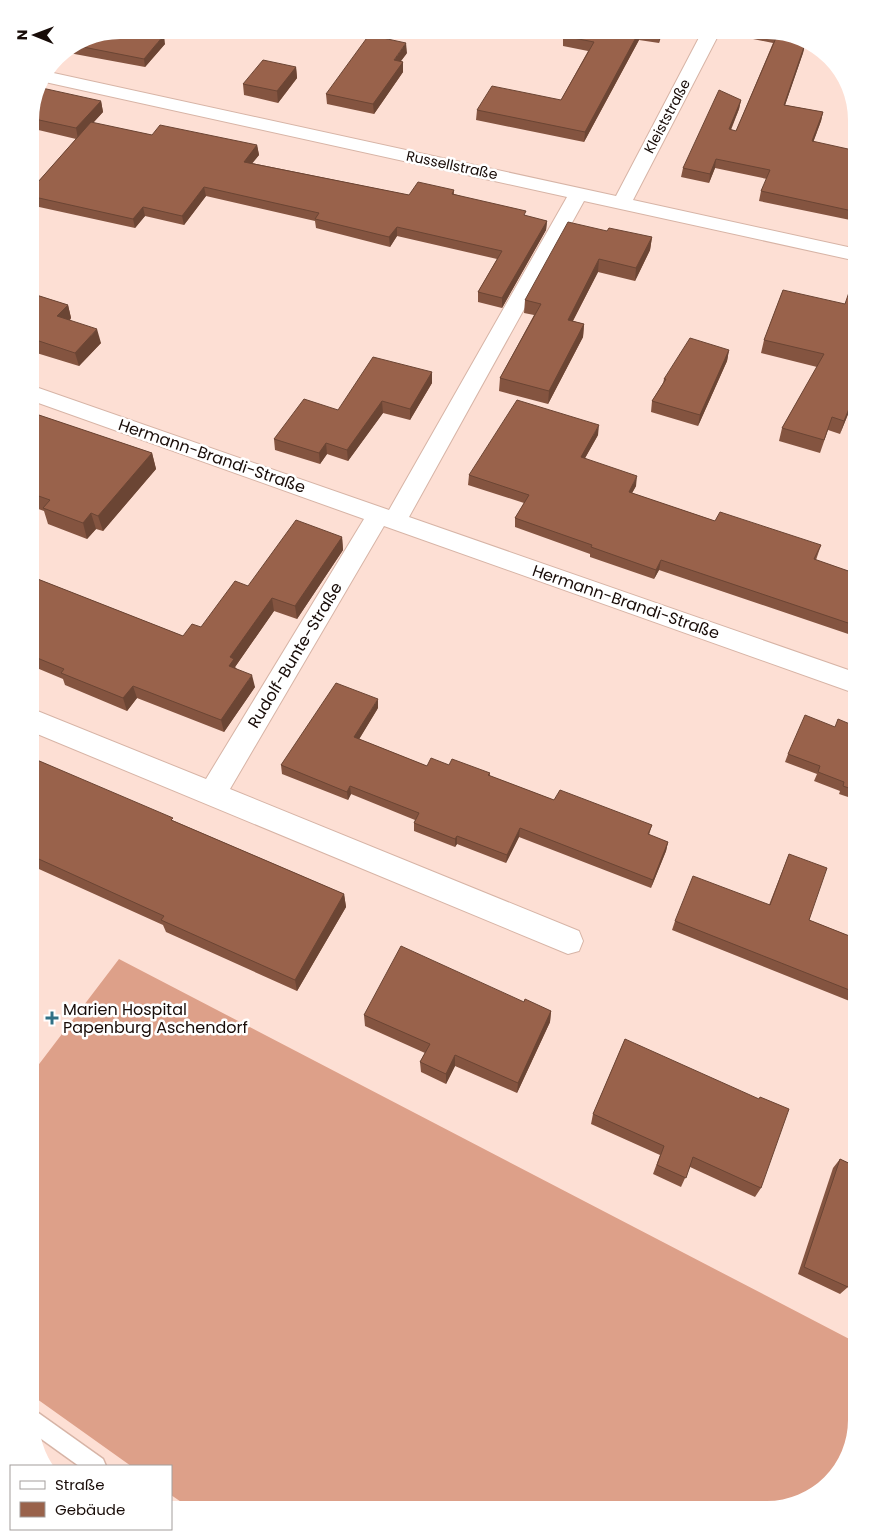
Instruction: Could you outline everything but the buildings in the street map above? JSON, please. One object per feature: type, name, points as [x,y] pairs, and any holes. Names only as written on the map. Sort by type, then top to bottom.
[{"type":"street","name":"Kleiststraße","points":[[622,203],[707,39]]},
{"type":"street","name":"Russellstraße","points":[[51,78],[848,253]]},
{"type":"street","points":[[387,518],[579,193]]},
{"type":"street","name":"Hermann-Brandi-Straße","points":[[39,395],[848,681]]},
{"type":"street","name":"Rudolf-Bunte-Straße","points":[[212,794],[387,518]]},
{"type":"street","points":[[39,723],[568,941]]},
{"type":"lane","points":[[39,1425],[95,1465]]},
{"type":"shaded area","points":[[119,959],[848,1338],[848,1431],[842,1451],[832,1470],[825,1478],[803,1493],[778,1501],[180,1501],[172,1496],[172,1465],[130,1465],[39,1400],[39,1064]]},
{"type":"place","name":"Marien Hospital Papenburg Aschendorf","points":[[52,1018]]}]
